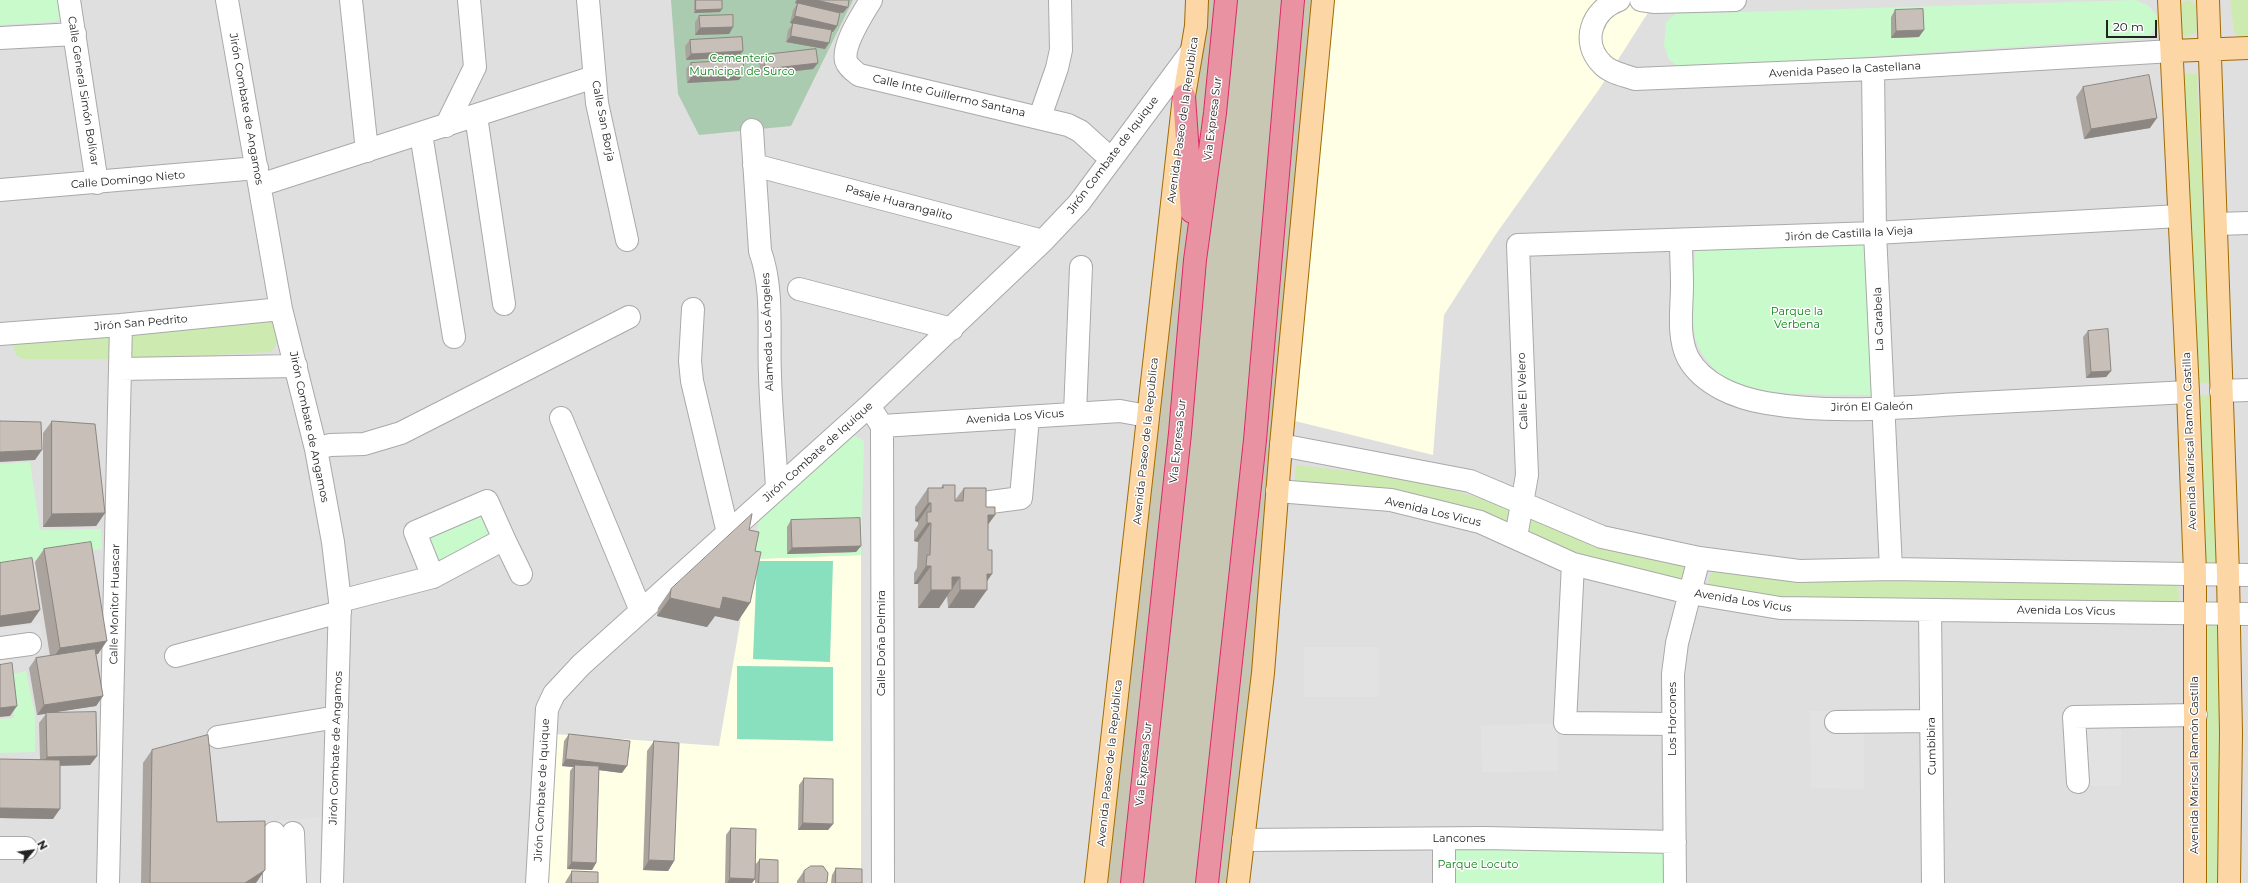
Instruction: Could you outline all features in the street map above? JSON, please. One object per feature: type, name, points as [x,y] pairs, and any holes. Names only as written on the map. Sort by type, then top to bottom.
[{"type":"highway","name":"Via Expresa Sur","points":[[1132,883],[1180,433],[1195,260],[1215,114],[1226,0]]},
{"type":"highway","points":[[1207,883],[1255,440],[1292,0]]},
{"type":"highway","points":[[1184,96],[1195,260]]},
{"type":"main road","name":"Avenida Paseo de la República","points":[[1096,883],[1143,478],[1147,416],[1184,96],[1196,26],[1197,0]]},
{"type":"main road","points":[[1238,883],[1263,673],[1281,445],[1323,0]]},
{"type":"main road","name":"Avenida Mariscal Ramón Castilla","points":[[2169,0],[2188,392],[2195,573],[2195,883]]},
{"type":"main road","points":[[2208,0],[2221,391],[2238,575],[2238,613],[2231,733],[2229,883]]},
{"type":"main road","points":[[2172,51],[2248,48]]},
{"type":"street","name":"Calle General Simón Bolívar","points":[[69,0],[97,183]]},
{"type":"street","name":"Jirón Combate de Angamos","points":[[227,0],[281,309],[316,449],[333,542],[340,606],[332,883]]},
{"type":"street","points":[[352,0],[367,151]]},
{"type":"street","points":[[446,126],[475,67],[469,0]]},
{"type":"street","name":"Calle San Borja","points":[[588,0],[594,77],[598,103],[627,240]]},
{"type":"street","name":"Calle Inte Guillermo Santana","points":[[871,0],[856,28],[847,50],[846,61],[851,69],[859,75],[1040,117],[1080,131],[1111,159]]},
{"type":"street","points":[[1040,117],[1057,68],[1061,50],[1060,0]]},
{"type":"street","name":"Avenida Paseo la Castellana","points":[[1619,0],[1602,10],[1596,18],[1591,30],[1591,45],[1601,64],[1610,71],[1635,79],[1873,69],[2172,51]]},
{"type":"street","points":[[1641,0],[1655,2],[1735,0]]},
{"type":"street","points":[[0,38],[75,34]]},
{"type":"street","name":"Jirón Combate de Iquique","points":[[537,883],[547,709],[554,694],[577,669],[869,406],[1043,241],[1079,203],[1191,52]]},
{"type":"street","name":"La Carabela","points":[[1873,69],[1875,233],[1891,569]]},
{"type":"street","name":"Calle Domingo Nieto","points":[[0,190],[97,183],[258,176],[367,151],[594,77]]},
{"type":"street","points":[[476,116],[504,304]]},
{"type":"street","name":"Alameda Los Ángeles","points":[[752,130],[760,251],[766,267],[769,287],[770,376],[777,488]]},
{"type":"street","points":[[421,134],[454,337]]},
{"type":"street","name":"Pasaje Huarangalito","points":[[754,166],[1043,241]]},
{"type":"street","name":"Jirón de Castilla la Vieja","points":[[1518,245],[1681,241],[1875,233],[2179,216]]},
{"type":"street","points":[[2216,224],[2248,223]]},
{"type":"street","name":"Jirón El Galeón","points":[[1681,241],[1682,337],[1688,357],[1700,374],[1718,387],[1740,396],[1765,402],[1809,408],[1883,408],[2188,392]]},
{"type":"street","name":"Calle El Velero","points":[[1516,537],[1527,475],[1518,245]]},
{"type":"street","points":[[1075,414],[1081,267]]},
{"type":"street","points":[[799,289],[952,328]]},
{"type":"street","name":"Jirón San Pedrito","points":[[0,334],[121,325],[281,309]]},
{"type":"street","points":[[693,309],[690,361],[692,381],[728,533]]},
{"type":"street","points":[[316,449],[330,445],[364,444],[400,433],[629,318]]},
{"type":"street","name":"Calle Monitor Huascar","points":[[108,883],[121,325]]},
{"type":"street","points":[[120,368],[296,366]]},
{"type":"street","points":[[2221,391],[2248,390]]},
{"type":"street","points":[[869,406],[882,426]]},
{"type":"street","name":"Avenida Los Vicus","points":[[882,426],[1120,411],[1147,416]]},
{"type":"street","points":[[983,503],[1021,498],[1028,417]]},
{"type":"street","points":[[561,418],[641,611]]},
{"type":"street","name":"Calle Doña Delmira","points":[[882,426],[883,883]]},
{"type":"street","points":[[1281,445],[1470,481],[1602,537],[1699,558],[1799,571],[1891,569],[2195,573],[2238,575]]},
{"type":"street","name":"Avenida Los Vicus","points":[[1277,491],[1391,500],[1480,522],[1573,564],[1690,593],[1780,608],[2238,613]]},
{"type":"street","points":[[433,578],[415,532],[487,501],[521,574]]},
{"type":"street","points":[[176,656],[433,578],[504,539]]},
{"type":"street","name":"Los Horcones","points":[[1675,883],[1673,674],[1676,650],[1699,558]]},
{"type":"street","points":[[1573,564],[1565,723],[1673,724]]},
{"type":"street","name":"Cumbibira","points":[[1930,610],[1933,883]]},
{"type":"street","points":[[0,648],[30,644]]},
{"type":"street","points":[[2078,782],[2074,717],[2196,715]]},
{"type":"street","points":[[218,737],[337,717]]},
{"type":"street","points":[[1836,722],[1931,721]]},
{"type":"street","points":[[274,883],[284,833],[295,883]]},
{"type":"street","points":[[1444,838],[1444,883]]},
{"type":"street","name":"Lancones","points":[[1243,840],[1444,838],[1675,842]]},
{"type":"street","points":[[0,848],[26,848]]},
{"type":"shaded area","points":[[0,0],[2248,0],[2248,883],[0,883]]},
{"type":"shaded area","points":[[1203,0],[1315,0],[1273,480],[1230,883],[1104,883]]},
{"type":"shaded area","points":[[1334,0],[1656,0],[1600,88],[1496,234],[1444,315],[1433,455],[1291,420]]},
{"type":"shaded area","points":[[861,555],[861,883],[549,883],[553,734],[719,746],[751,559]]},
{"type":"shaded area","points":[[40,623],[45,653],[0,660],[0,630]]},
{"type":"shaded area","points":[[1304,647],[1378,647],[1378,697],[1304,697]]},
{"type":"shaded area","points":[[2070,709],[2121,709],[2121,786],[2071,786]]},
{"type":"shaded area","points":[[1810,711],[1864,711],[1864,789],[1811,788]]},
{"type":"shaded area","points":[[1558,724],[1558,771],[1482,772],[1481,725]]},
{"type":"shaded area","points":[[321,817],[323,883],[256,883],[256,822]]},
{"type":"green space","points":[[0,0],[65,0],[62,19],[53,22],[0,25]]},
{"type":"green space","name":"Cementerio Municipal de Surco","points":[[671,0],[853,0],[791,126],[699,135],[678,94]]},
{"type":"green space","points":[[2136,0],[2149,6],[2157,16],[2155,27],[2149,38],[1682,69],[1669,60],[1664,45],[1666,22],[1675,14]]},
{"type":"green space","points":[[2189,0],[2196,5],[2197,30],[2195,33],[2186,37],[2181,31],[2180,6],[2183,2]]},
{"type":"green space","points":[[2232,0],[2248,0],[2248,39],[2241,40],[2234,31],[2230,2]]},
{"type":"green space","points":[[2183,74],[2197,74],[2211,383],[2197,384]]},
{"type":"green space","name":"Parque la Verbena","points":[[1868,240],[1876,395],[1822,395],[1768,391],[1728,379],[1713,367],[1704,357],[1695,337],[1694,326],[1693,299],[1695,249]]},
{"type":"green space","points":[[273,321],[277,333],[277,341],[271,352],[137,359],[131,357],[129,332]]},
{"type":"green space","points":[[109,331],[113,357],[108,359],[23,359],[16,355],[13,346],[15,339]]},
{"type":"green space","points":[[2211,395],[2219,562],[2204,563],[2196,396]]},
{"type":"green space","points":[[853,435],[864,441],[861,555],[751,559],[761,510]]},
{"type":"green space","points":[[30,462],[40,530],[101,529],[102,549],[0,565],[0,464]]},
{"type":"green space","points":[[1296,465],[1373,474],[1437,486],[1505,505],[1511,510],[1508,525],[1294,488]]},
{"type":"green space","points":[[1526,511],[1690,561],[1682,586],[1576,560],[1521,535]]},
{"type":"green space","points":[[481,513],[493,533],[443,560],[436,558],[428,539],[431,534]]},
{"type":"green space","points":[[757,561],[833,561],[830,662],[753,659]]},
{"type":"green space","points":[[1713,567],[1879,578],[2178,582],[2179,604],[1789,598],[1707,586]]},
{"type":"green space","points":[[2201,619],[2223,620],[2224,883],[2200,883]]},
{"type":"green space","points":[[737,666],[833,667],[833,741],[737,739]]},
{"type":"green space","points":[[26,671],[35,715],[35,752],[0,753],[0,719],[14,718],[10,675]]},
{"type":"green space","name":"Parque Locuto","points":[[1452,846],[1670,848],[1670,883],[1452,883]]},
{"type":"building","points":[[696,0],[722,0],[722,9],[696,10]]},
{"type":"building","points":[[816,0],[849,0],[848,7]]},
{"type":"building","points":[[798,3],[840,13],[837,26],[795,16]]},
{"type":"building","points":[[1923,9],[1924,30],[1896,31],[1895,10]]},
{"type":"building","points":[[733,15],[733,27],[700,28],[699,16]]},
{"type":"building","points":[[793,23],[832,30],[829,43],[791,36]]},
{"type":"building","points":[[742,37],[743,51],[691,54],[690,40]]},
{"type":"building","points":[[816,49],[818,63],[765,69],[764,55]]},
{"type":"building","points":[[743,60],[744,73],[692,76],[691,63]]},
{"type":"building","points":[[2149,75],[2157,118],[2091,129],[2083,87]]},
{"type":"building","points":[[2108,329],[2111,371],[2091,372],[2088,331]]},
{"type":"building","points":[[0,421],[41,422],[42,450],[0,452]]},
{"type":"building","points":[[52,421],[95,424],[105,513],[52,514]]},
{"type":"building","points":[[943,485],[955,485],[955,501],[963,501],[964,488],[986,488],[986,507],[995,507],[995,515],[988,515],[988,550],[992,550],[992,574],[987,574],[987,590],[960,590],[960,577],[952,577],[952,590],[931,590],[931,566],[926,566],[927,555],[930,555],[931,523],[927,523],[927,512],[931,512],[931,503],[928,503],[928,488],[943,488]]},
{"type":"building","points":[[752,514],[749,530],[759,532],[755,551],[761,552],[750,603],[723,597],[720,609],[670,598],[671,589]]},
{"type":"building","points":[[860,518],[861,546],[792,548],[791,520]]},
{"type":"building","points":[[91,542],[107,641],[60,648],[44,549]]},
{"type":"building","points":[[32,558],[40,610],[0,616],[0,563]]},
{"type":"building","points":[[95,649],[103,696],[44,705],[36,658]]},
{"type":"building","points":[[12,663],[17,706],[0,708],[0,665]]},
{"type":"building","points":[[96,712],[97,756],[47,757],[46,713]]},
{"type":"building","points":[[569,734],[630,741],[627,766],[566,759]]},
{"type":"building","points":[[208,735],[217,822],[265,821],[265,870],[245,883],[150,883],[152,750]]},
{"type":"building","points":[[654,741],[679,743],[674,861],[649,860]]},
{"type":"building","points":[[0,759],[60,760],[60,809],[0,808]]},
{"type":"building","points":[[575,765],[599,766],[596,863],[572,862]]},
{"type":"building","points":[[804,778],[833,779],[833,824],[803,823]]},
{"type":"building","points":[[731,828],[756,829],[755,879],[730,878]]},
{"type":"building","points":[[760,859],[778,860],[778,883],[759,883]]},
{"type":"building","points":[[811,866],[823,866],[828,873],[826,883],[804,883],[804,871]]},
{"type":"building","points":[[836,868],[862,869],[862,883],[836,883]]},
{"type":"building","points":[[572,871],[598,872],[598,883],[572,883]]}]
